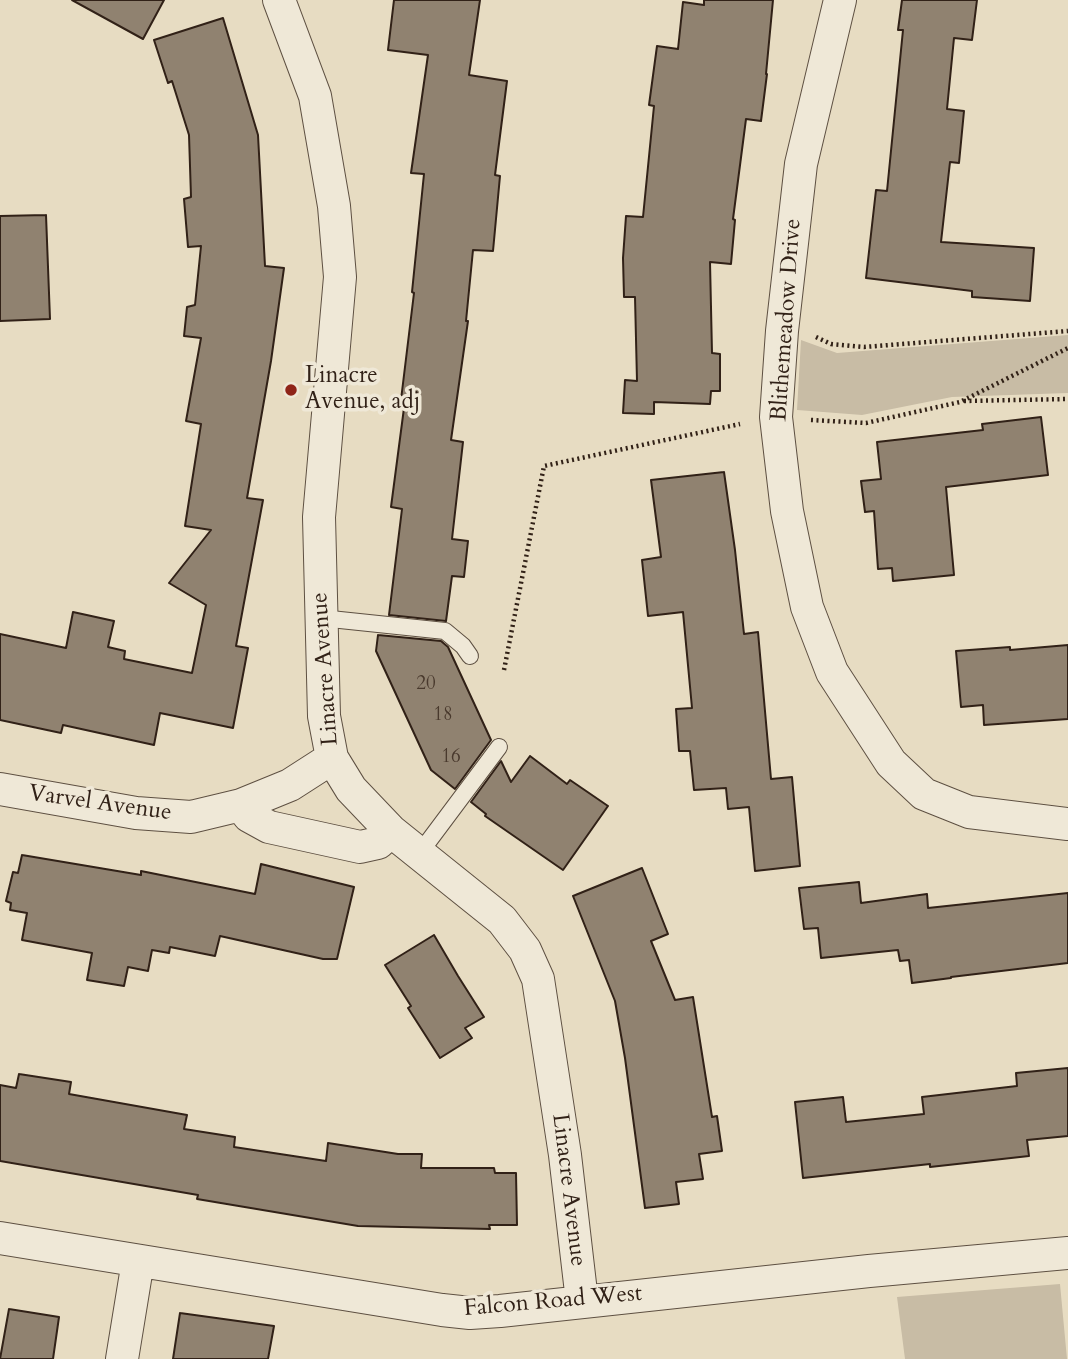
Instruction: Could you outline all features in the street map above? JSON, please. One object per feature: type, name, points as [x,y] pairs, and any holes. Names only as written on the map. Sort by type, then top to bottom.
[{"type":"street","name":"Linacre Avenue","points":[[279,0],[315,96],[334,206],[340,277],[319,517],[324,716],[331,758],[351,789],[391,831],[502,920],[525,950],[538,979],[565,1155],[582,1301]]},
{"type":"street","name":"Blithemeadow Drive","points":[[840,0],[801,163],[782,331],[776,417],[788,511],[807,607],[832,672],[891,763],[923,794],[969,812],[1068,824]]},
{"type":"street","name":"Varvel Avenue","points":[[0,789],[136,813],[191,817],[240,805],[290,785],[331,758]]},
{"type":"street","points":[[240,805],[249,816],[268,827],[360,847],[378,843],[391,831]]},
{"type":"street","name":"Falcon Road West","points":[[0,1238],[470,1313],[1068,1253]]},
{"type":"street","points":[[122,1359],[138,1261]]},
{"type":"lane","points":[[321,618],[445,631],[463,646],[470,656]]},
{"type":"lane","points":[[419,854],[499,747]]},
{"type":"path","points":[[782,331],[807,333],[831,344],[864,347],[1068,331]]},
{"type":"path","points":[[960,402],[1068,348]]},
{"type":"path","points":[[504,670],[544,466],[776,417],[866,423],[960,402],[1068,399]]},
{"type":"shaded area","points":[[1068,335],[1068,393],[952,397],[862,415],[797,410],[801,340],[837,353]]},
{"type":"shaded area","points":[[1060,1284],[1067,1359],[905,1359],[897,1297]]},
{"type":"building","points":[[72,0],[164,0],[143,39]]},
{"type":"building","points":[[394,0],[480,0],[469,75],[507,81],[495,175],[500,176],[493,251],[473,250],[468,321],[451,440],[463,442],[452,539],[468,541],[464,577],[452,576],[446,621],[389,615],[402,509],[391,507],[404,408],[400,408],[414,293],[424,174],[411,173],[428,55],[388,50]]},
{"type":"building","points":[[704,0],[773,0],[761,121],[746,119],[733,219],[731,264],[710,262],[712,353],[720,354],[720,391],[711,391],[710,404],[654,402],[654,414],[623,413],[625,380],[637,381],[635,297],[624,297],[626,216],[643,217],[654,106],[649,105],[657,46],[678,49],[683,2],[704,5]]},
{"type":"building","points":[[902,0],[977,0],[972,40],[954,38],[947,109],[964,111],[959,163],[950,162],[941,242],[1034,248],[1030,301],[972,297],[972,291],[866,278],[876,190],[887,191],[903,30],[898,30]]},
{"type":"building","points":[[223,18],[258,135],[265,266],[284,268],[247,498],[263,500],[236,646],[248,648],[233,728],[160,713],[154,745],[63,725],[61,733],[0,720],[0,634],[66,648],[73,612],[114,621],[108,647],[125,651],[124,659],[192,673],[206,605],[169,583],[211,530],[185,526],[201,424],[186,421],[201,338],[184,336],[187,307],[195,305],[201,246],[188,247],[184,199],[191,197],[189,135],[172,81],[168,83],[154,40]]},
{"type":"building","points":[[46,215],[50,319],[0,321],[0,216]]},
{"type":"building","points":[[1041,417],[1048,475],[946,487],[954,575],[893,581],[892,568],[878,569],[874,511],[865,512],[861,481],[881,479],[877,442],[983,430],[982,424]]},
{"type":"building","points":[[724,472],[744,634],[758,632],[771,779],[792,777],[800,866],[755,871],[749,807],[728,809],[726,788],[694,790],[690,751],[679,751],[676,709],[692,708],[683,612],[648,616],[642,560],[661,557],[651,480]]},
{"type":"building","points":[[378,635],[441,641],[448,647],[491,740],[455,789],[431,770],[376,651]]},
{"type":"building","points":[[1068,645],[1068,719],[984,725],[983,705],[961,707],[956,651]]},
{"type":"building","points":[[530,756],[567,784],[570,780],[608,806],[563,870],[485,816],[486,814],[471,802],[501,761],[511,782]]},
{"type":"building","points":[[22,855],[141,875],[141,871],[255,894],[261,864],[354,887],[337,959],[323,959],[220,936],[215,956],[170,947],[169,953],[152,950],[148,971],[128,967],[124,986],[87,980],[92,953],[22,940],[27,913],[10,910],[11,903],[6,901],[13,872],[18,873]]},
{"type":"building","points":[[642,868],[668,934],[651,941],[675,1000],[693,997],[712,1117],[717,1116],[722,1151],[699,1154],[703,1179],[676,1182],[679,1204],[645,1208],[615,1001],[573,896]]},
{"type":"building","points":[[859,882],[861,903],[927,894],[928,908],[1068,893],[1068,963],[912,983],[909,960],[900,961],[898,950],[821,958],[818,928],[804,929],[799,888]]},
{"type":"building","points":[[434,935],[484,1017],[465,1028],[472,1038],[440,1058],[385,965]]},
{"type":"building","points":[[1068,1068],[1068,1136],[1027,1140],[1029,1156],[803,1178],[795,1102],[843,1097],[846,1122],[924,1114],[922,1097],[1017,1086],[1016,1073]]},
{"type":"building","points":[[19,1074],[71,1082],[69,1094],[187,1115],[184,1129],[235,1137],[234,1147],[326,1161],[328,1143],[398,1154],[422,1154],[421,1168],[494,1168],[495,1173],[516,1173],[517,1225],[489,1225],[490,1229],[358,1226],[197,1199],[198,1195],[0,1161],[0,1085],[16,1088]]},
{"type":"building","points":[[9,1309],[59,1317],[53,1359],[0,1359]]},
{"type":"building","points":[[180,1313],[274,1326],[268,1359],[173,1359]]},
{"type":"place","name":"Linacre Avenue, adj","points":[[291,390]]}]
